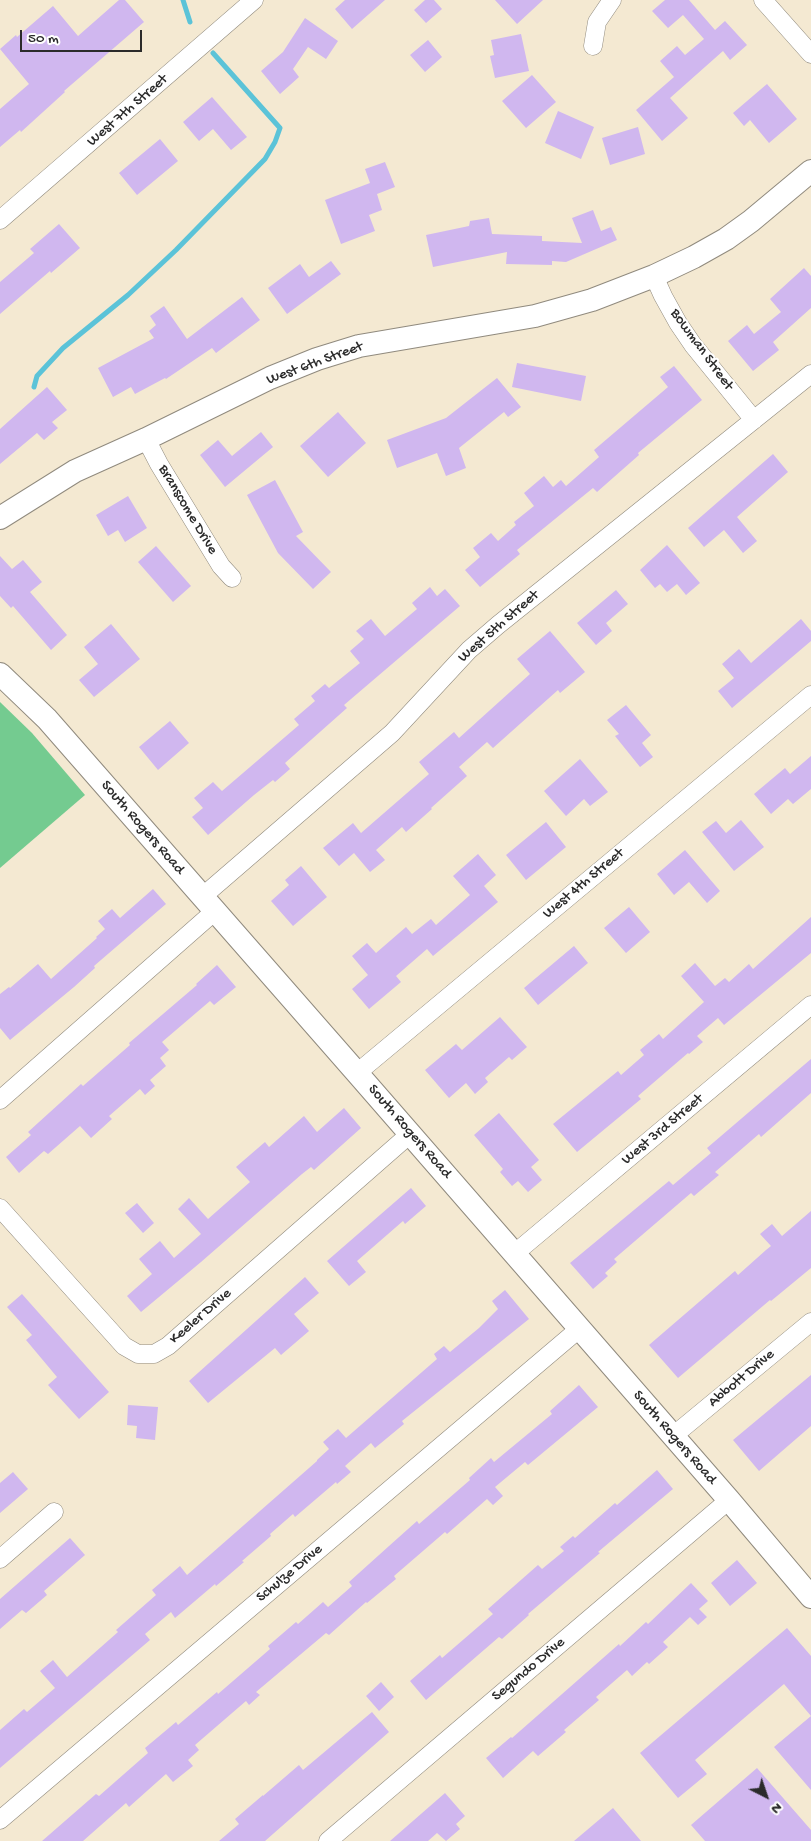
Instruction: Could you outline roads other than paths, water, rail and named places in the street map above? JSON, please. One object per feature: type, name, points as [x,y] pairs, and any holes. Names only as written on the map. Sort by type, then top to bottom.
[{"type":"street","name":"West 7th Street","points":[[0,220],[254,0]]},
{"type":"street","points":[[593,46],[597,22],[612,0]]},
{"type":"street","points":[[763,0],[811,54]]},
{"type":"street","points":[[654,276],[694,257],[732,234],[757,216],[811,171]]},
{"type":"street","name":"Bowman Street","points":[[654,276],[678,323],[693,345],[754,420]]},
{"type":"street","name":"West 6th Street","points":[[0,518],[75,471],[146,439],[270,378],[317,360],[350,349],[535,316],[592,300],[654,276]]},
{"type":"street","name":"West 5th Street","points":[[208,904],[392,733],[469,650],[811,374]]},
{"type":"street","name":"Branscome Drive","points":[[146,439],[159,464],[221,566],[232,578]]},
{"type":"street","name":"South Rogers Road","points":[[0,674],[47,719],[729,1500],[811,1597]]},
{"type":"street","name":"West 4th Street","points":[[357,1073],[811,695]]},
{"type":"street","points":[[0,1100],[208,904]]},
{"type":"street","name":"West 3rd Street","points":[[514,1254],[811,1005]]},
{"type":"street","name":"Keeler Drive","points":[[0,1208],[124,1346],[138,1354],[154,1354],[168,1346],[410,1134]]},
{"type":"street","name":"Abbott Drive","points":[[673,1436],[811,1322]]},
{"type":"street","name":"Schulze Drive","points":[[0,1820],[579,1329]]},
{"type":"street","name":"Segundo Drive","points":[[328,1841],[729,1500]]},
{"type":"street","points":[[0,1559],[54,1512]]},
{"type":"waterway","points":[[183,0],[190,22]]},
{"type":"waterway","points":[[34,387],[37,376],[63,348],[128,295],[176,250],[265,159],[275,142],[280,128],[213,53]]}]
